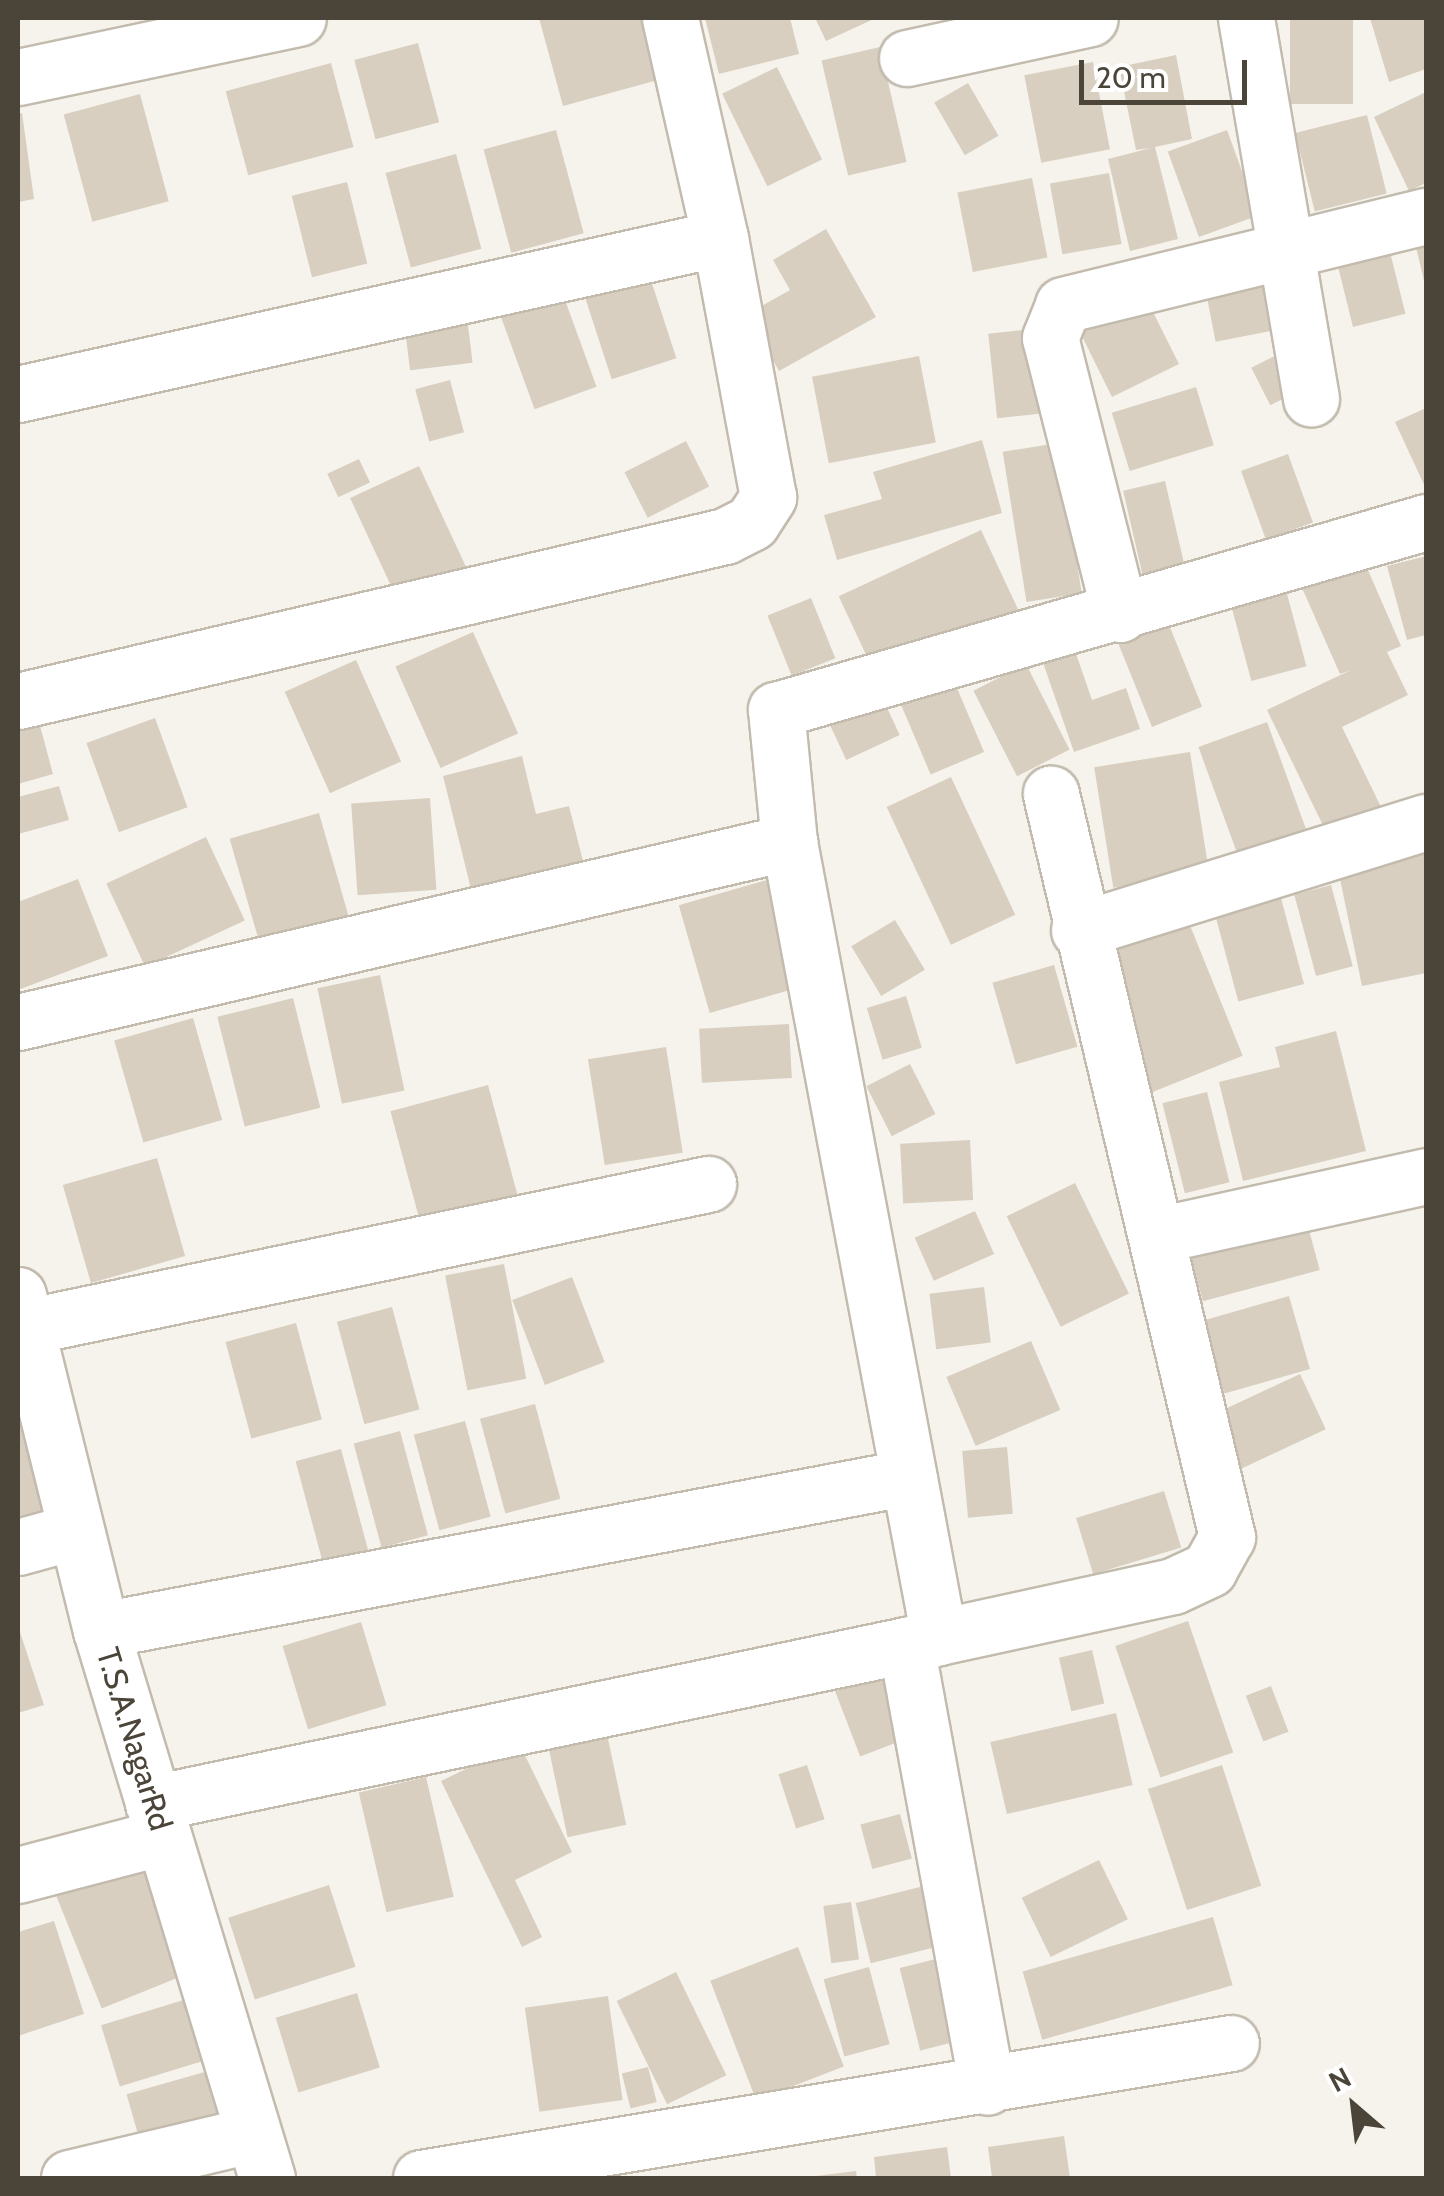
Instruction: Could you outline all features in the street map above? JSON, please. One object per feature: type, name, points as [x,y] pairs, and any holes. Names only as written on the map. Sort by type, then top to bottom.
[{"type":"street","points":[[18,77],[298,18]]},
{"type":"street","points":[[18,701],[725,536],[752,522],[768,497],[720,238],[670,18]]},
{"type":"street","points":[[906,58],[1090,18]]},
{"type":"street","points":[[1246,18],[1280,248],[1311,398]]},
{"type":"street","points":[[1120,614],[1050,338],[1063,305],[1280,248],[1426,216]]},
{"type":"street","points":[[18,394],[720,238]]},
{"type":"street","points":[[988,2087],[922,1641],[909,1477],[789,842],[776,710],[1120,614],[1426,522]]},
{"type":"street","points":[[18,1875],[158,1820],[1173,1586],[1209,1568],[1227,1537],[1158,1235],[1078,930],[1051,794]]},
{"type":"street","points":[[1078,930],[1426,822]]},
{"type":"street","points":[[18,1022],[789,842]]},
{"type":"street","points":[[1158,1235],[1426,1176]]},
{"type":"street","points":[[22,1311],[708,1184]]},
{"type":"street","name":"T.S.A.NagarRd","points":[[22,1311],[101,1630],[260,2156]]},
{"type":"street","points":[[101,1630],[909,1477]]},
{"type":"street","points":[[18,1547],[76,1531]]},
{"type":"street","points":[[421,2178],[476,2174],[1230,2042]]},
{"type":"street","points":[[69,2178],[260,2156]]},
{"type":"building","points":[[539,18],[640,18],[658,80],[563,106]]},
{"type":"building","points":[[705,18],[790,18],[799,54],[719,74]]},
{"type":"building","points":[[815,18],[876,18],[826,41]]},
{"type":"building","points":[[1290,18],[1353,18],[1353,104],[1290,104]]},
{"type":"building","points":[[1370,18],[1426,18],[1426,69],[1389,82]]},
{"type":"building","points":[[418,43],[439,122],[375,139],[354,60]]},
{"type":"building","points":[[880,47],[907,162],[848,175],[822,60]]},
{"type":"building","points":[[1176,55],[1192,139],[1155,147],[1178,239],[1130,251],[1108,159],[1151,148],[1136,150],[1119,67]]},
{"type":"building","points":[[1093,62],[1110,149],[1041,163],[1024,75]]},
{"type":"building","points":[[331,63],[354,147],[248,175],[226,91]]},
{"type":"building","points":[[777,67],[822,160],[767,186],[722,94]]},
{"type":"building","points":[[968,83],[998,136],[965,155],[934,102]]},
{"type":"building","points":[[1426,92],[1426,183],[1409,191],[1374,117]]},
{"type":"building","points":[[140,94],[169,201],[92,222],[64,114]]},
{"type":"building","points":[[22,113],[34,199],[18,202],[18,114]]},
{"type":"building","points":[[1367,115],[1387,194],[1315,211],[1295,133]]},
{"type":"building","points":[[556,130],[584,233],[511,253],[484,149]]},
{"type":"building","points":[[1227,130],[1258,216],[1199,237],[1168,152]]},
{"type":"building","points":[[456,154],[481,249],[411,268],[385,173]]},
{"type":"building","points":[[1109,173],[1122,244],[1062,254],[1050,183]]},
{"type":"building","points":[[1032,178],[1047,258],[973,272],[957,193]]},
{"type":"building","points":[[347,182],[367,264],[312,277],[292,196]]},
{"type":"building","points":[[826,229],[876,317],[779,371],[747,314],[790,290],[773,260]]},
{"type":"building","points":[[1426,240],[1426,284],[1425,285],[1415,243]]},
{"type":"building","points":[[1388,244],[1405,314],[1353,327],[1336,257]]},
{"type":"building","points":[[1259,261],[1273,331],[1216,342],[1202,272]]},
{"type":"building","points":[[647,268],[676,358],[612,379],[582,289]]},
{"type":"building","points":[[561,289],[597,387],[535,409],[499,312]]},
{"type":"building","points":[[1144,294],[1179,364],[1112,397],[1070,312]]},
{"type":"building","points":[[467,317],[473,363],[410,370],[404,325]]},
{"type":"building","points":[[1033,329],[1042,414],[997,418],[988,334]]},
{"type":"building","points":[[1286,350],[1305,387],[1270,405],[1251,368]]},
{"type":"building","points":[[919,356],[936,442],[829,463],[812,377]]},
{"type":"building","points":[[450,380],[464,432],[429,441],[415,389]]},
{"type":"building","points":[[1196,387],[1214,445],[1130,471],[1112,413]]},
{"type":"building","points":[[1426,408],[1426,489],[1395,422]]},
{"type":"building","points":[[982,440],[1002,513],[837,560],[824,515],[882,499],[873,472]]},
{"type":"building","points":[[686,441],[709,486],[648,518],[625,472]]},
{"type":"building","points":[[1058,443],[1082,593],[1026,602],[1003,452]]},
{"type":"building","points":[[1288,454],[1313,523],[1266,540],[1241,471]]},
{"type":"building","points":[[359,459],[370,483],[338,497],[327,474]]},
{"type":"building","points":[[419,466],[468,572],[400,604],[350,498]]},
{"type":"building","points":[[1165,481],[1187,576],[1145,585],[1123,491]]},
{"type":"building","points":[[981,530],[1019,612],[877,679],[839,596]]},
{"type":"building","points":[[1361,554],[1401,646],[1387,652],[1408,695],[1342,727],[1384,813],[1330,840],[1267,710],[1351,670],[1340,674],[1299,581]]},
{"type":"building","points":[[1426,556],[1426,635],[1407,640],[1387,566]]},
{"type":"building","points":[[1286,590],[1306,666],[1251,681],[1231,605]]},
{"type":"building","points":[[811,598],[835,658],[792,676],[767,616]]},
{"type":"building","points":[[1165,615],[1202,707],[1152,727],[1115,635]]},
{"type":"building","points":[[473,632],[518,733],[440,768],[395,667]]},
{"type":"building","points":[[1073,645],[1092,700],[1126,688],[1140,729],[1074,752],[1041,657]]},
{"type":"building","points":[[356,660],[401,761],[330,793],[285,692]]},
{"type":"building","points":[[1026,664],[1070,750],[1017,776],[973,691]]},
{"type":"building","points":[[954,681],[984,752],[931,775],[901,704]]},
{"type":"building","points":[[882,697],[900,735],[846,760],[829,722]]},
{"type":"building","points":[[155,718],[187,807],[119,832],[86,743]]},
{"type":"building","points":[[39,722],[53,774],[18,784],[18,728]]},
{"type":"building","points":[[1267,722],[1306,830],[1238,855],[1198,747]]},
{"type":"building","points":[[1190,752],[1209,872],[1113,888],[1094,767]]},
{"type":"building","points":[[522,756],[536,814],[569,806],[583,861],[471,889],[443,776]]},
{"type":"building","points":[[951,777],[1015,915],[951,945],[887,807]]},
{"type":"building","points":[[59,786],[69,820],[18,834],[18,797]]},
{"type":"building","points":[[430,798],[436,890],[358,895],[351,804]]},
{"type":"building","points":[[319,813],[350,920],[260,945],[230,839]]},
{"type":"building","points":[[206,837],[245,920],[145,967],[106,883]]},
{"type":"building","points":[[1426,846],[1426,973],[1362,986],[1337,864]]},
{"type":"building","points":[[774,878],[805,986],[710,1013],[679,905]]},
{"type":"building","points":[[78,879],[108,956],[18,990],[18,902]]},
{"type":"building","points":[[1331,885],[1353,966],[1316,976],[1294,895]]},
{"type":"building","points":[[1281,898],[1304,984],[1238,1002],[1215,916]]},
{"type":"building","points":[[1185,913],[1243,1056],[1147,1094],[1090,952]]},
{"type":"building","points":[[895,920],[925,970],[881,996],[851,946]]},
{"type":"building","points":[[1054,965],[1077,1047],[1016,1064],[992,983]]},
{"type":"building","points":[[380,975],[405,1090],[342,1104],[317,988]]},
{"type":"building","points":[[906,996],[922,1048],[883,1060],[867,1008]]},
{"type":"building","points":[[293,998],[320,1108],[245,1127],[217,1017]]},
{"type":"building","points":[[193,1018],[222,1120],[143,1142],[114,1041]]},
{"type":"building","points":[[789,1024],[792,1078],[702,1083],[699,1029]]},
{"type":"building","points":[[1336,1031],[1366,1151],[1243,1181],[1219,1082],[1280,1067],[1275,1047]]},
{"type":"building","points":[[666,1047],[683,1153],[605,1165],[588,1059]]},
{"type":"building","points":[[910,1064],[935,1114],[892,1136],[866,1086]]},
{"type":"building","points":[[488,1085],[518,1196],[420,1222],[390,1111]]},
{"type":"building","points":[[1207,1092],[1229,1182],[1185,1193],[1162,1103]]},
{"type":"building","points":[[970,1140],[973,1200],[903,1204],[900,1144]]},
{"type":"building","points":[[157,1158],[185,1256],[91,1283],[63,1185]]},
{"type":"building","points":[[1075,1183],[1129,1294],[1061,1327],[1007,1216]]},
{"type":"building","points":[[975,1211],[994,1254],[934,1281],[915,1238]]},
{"type":"building","points":[[1305,1215],[1320,1270],[1203,1301],[1188,1246]]},
{"type":"building","points":[[504,1264],[526,1379],[467,1390],[445,1275]]},
{"type":"building","points":[[572,1277],[605,1362],[545,1385],[512,1300]]},
{"type":"building","points":[[984,1287],[991,1343],[936,1349],[929,1294]]},
{"type":"building","points":[[1289,1296],[1310,1369],[1224,1394],[1203,1321]]},
{"type":"building","points":[[392,1307],[419,1409],[364,1424],[337,1322]]},
{"type":"building","points":[[296,1323],[322,1420],[251,1438],[225,1342]]},
{"type":"building","points":[[1031,1341],[1060,1410],[976,1446],[946,1377]]},
{"type":"building","points":[[1300,1374],[1326,1429],[1234,1472],[1208,1417]]},
{"type":"building","points":[[535,1404],[560,1499],[505,1513],[480,1419]]},
{"type":"building","points":[[18,1418],[48,1515],[18,1525]]},
{"type":"building","points":[[465,1421],[491,1517],[439,1530],[414,1435]]},
{"type":"building","points":[[400,1431],[428,1535],[382,1548],[354,1443]]},
{"type":"building","points":[[1007,1447],[1013,1514],[968,1518],[962,1451]]},
{"type":"building","points":[[341,1449],[369,1552],[323,1565],[296,1461]]},
{"type":"building","points":[[1164,1491],[1181,1547],[1093,1574],[1076,1518]]},
{"type":"building","points":[[1188,1621],[1233,1752],[1160,1777],[1115,1646]]},
{"type":"building","points":[[361,1622],[386,1705],[308,1729],[283,1646]]},
{"type":"building","points":[[18,1626],[44,1705],[18,1713]]},
{"type":"building","points":[[1092,1650],[1104,1704],[1071,1711],[1059,1658]]},
{"type":"building","points":[[893,1669],[918,1734],[860,1757],[835,1691]]},
{"type":"building","points":[[1271,1686],[1289,1732],[1263,1741],[1246,1696]]},
{"type":"building","points":[[1116,1713],[1133,1785],[1007,1814],[990,1742]]},
{"type":"building","points":[[604,1720],[626,1825],[568,1837],[545,1732]]},
{"type":"building","points":[[519,1743],[572,1852],[515,1880],[542,1937],[522,1947],[441,1781]]},
{"type":"building","points":[[807,1765],[825,1819],[796,1828],[778,1774]]},
{"type":"building","points":[[1222,1765],[1261,1886],[1187,1910],[1148,1789]]},
{"type":"building","points":[[426,1777],[454,1897],[386,1912],[359,1793]]},
{"type":"building","points":[[900,1814],[912,1858],[872,1869],[860,1825]]},
{"type":"building","points":[[138,1858],[185,1975],[102,2009],[55,1892]]},
{"type":"building","points":[[1099,1860],[1128,1919],[1051,1957],[1022,1898]]},
{"type":"building","points":[[944,1881],[959,1941],[871,1963],[856,1903]]},
{"type":"building","points":[[329,1885],[356,1967],[255,2000],[228,1918]]},
{"type":"building","points":[[851,1902],[859,1959],[831,1963],[823,1906]]},
{"type":"building","points":[[1213,1917],[1233,1985],[1042,2040],[1023,1972]]},
{"type":"building","points":[[54,1921],[84,2014],[18,2036],[18,1932]]},
{"type":"building","points":[[798,1947],[844,2066],[756,2100],[710,1981]]},
{"type":"building","points":[[952,1955],[973,2037],[920,2051],[900,1968]]},
{"type":"building","points":[[869,1967],[890,2044],[844,2056],[824,1979]]},
{"type":"building","points":[[676,1972],[726,2075],[667,2104],[617,2001]]},
{"type":"building","points":[[357,1993],[380,2068],[299,2092],[276,2018]]},
{"type":"building","points":[[608,1996],[623,2100],[539,2112],[525,2008]]},
{"type":"building","points":[[190,1998],[209,2059],[120,2086],[101,2025]]},
{"type":"building","points":[[648,2067],[657,2102],[631,2108],[622,2074]]},
{"type":"building","points":[[215,2069],[227,2111],[139,2137],[127,2094]]},
{"type":"building","points":[[1064,2136],[1070,2178],[992,2178],[988,2147]]},
{"type":"building","points":[[947,2147],[951,2178],[876,2178],[874,2157]]},
{"type":"building","points":[[856,2171],[857,2178],[816,2178],[816,2176]]}]
